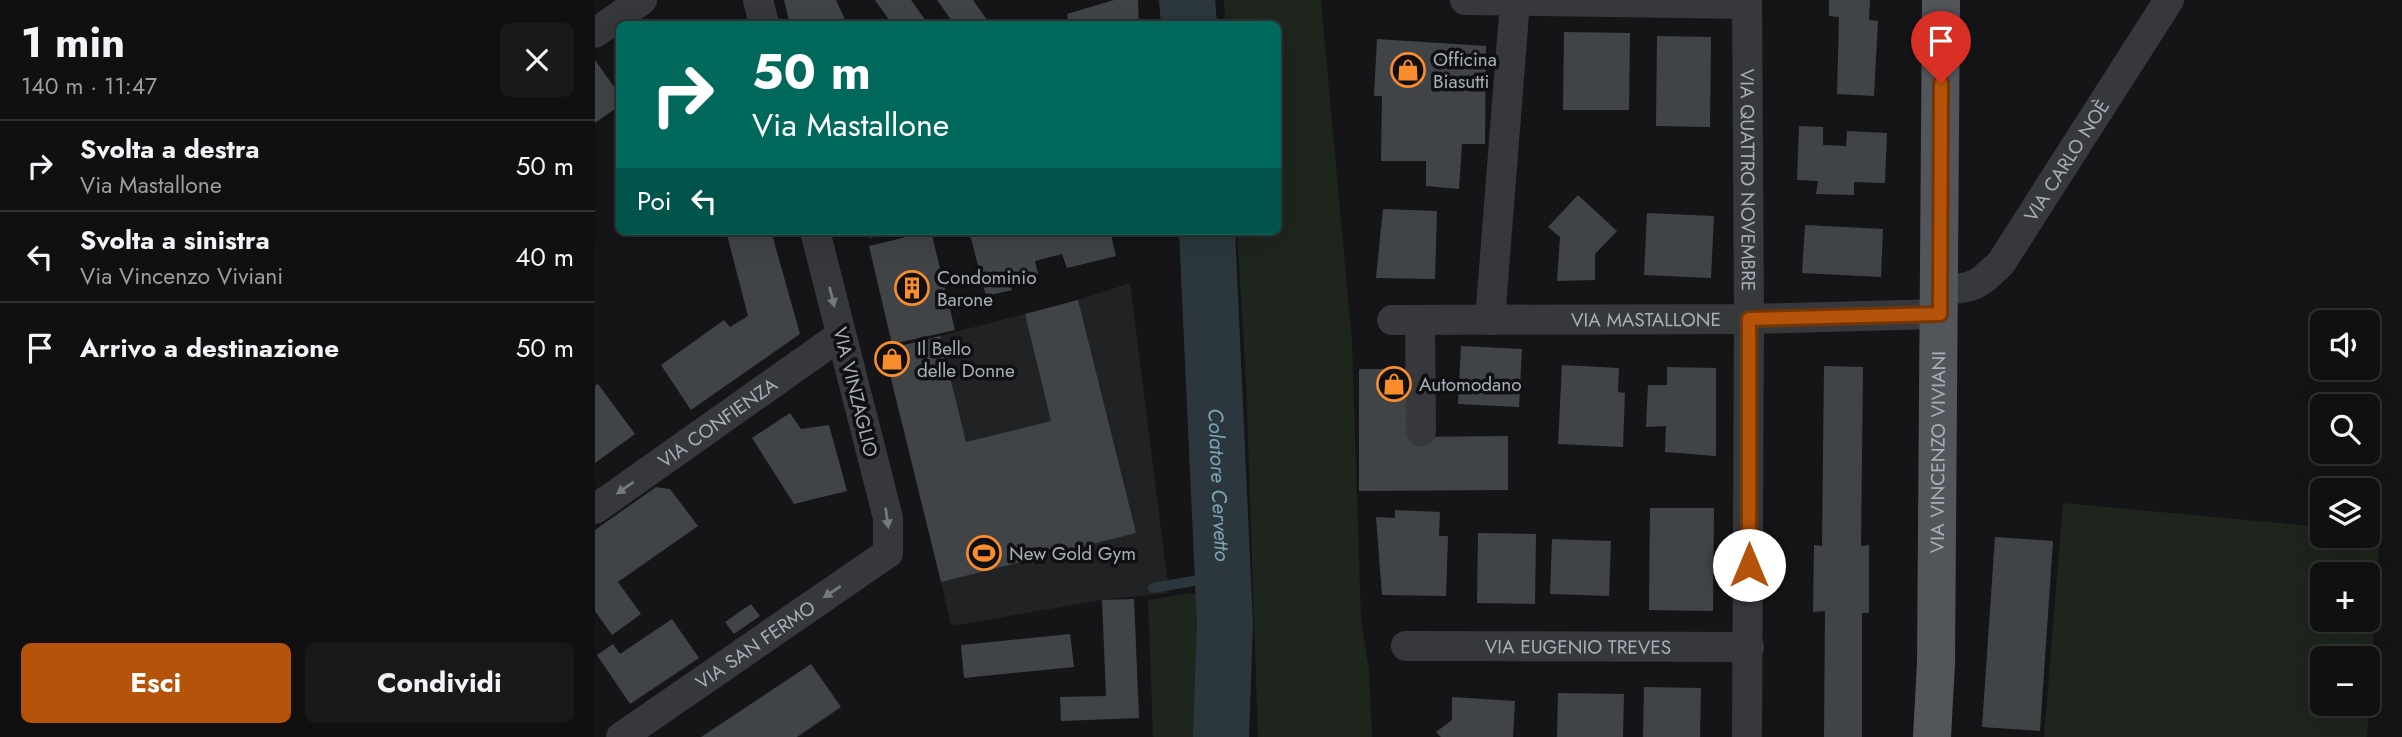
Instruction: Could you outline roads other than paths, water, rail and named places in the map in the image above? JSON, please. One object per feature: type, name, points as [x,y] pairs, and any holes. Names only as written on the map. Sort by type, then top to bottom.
[{"type":"main road","name":"VIA VINCENZO VIVIANI","points":[[1932,737],[1936,663],[1941,0]]},
{"type":"street","points":[[595,33],[642,0]]},
{"type":"street","points":[[758,0],[763,21]]},
{"type":"street","points":[[1465,0],[1747,2]]},
{"type":"street","name":"VIA CARLO NOÈ","points":[[1940,301],[1981,282],[2001,263],[2169,0]]},
{"type":"street","points":[[1489,320],[1515,1]]},
{"type":"street","name":"VIA QUATTRO NOVEMBRE","points":[[1747,2],[1747,737]]},
{"type":"street","name":"VIA VINZAGLIO","points":[[816,235],[888,518],[888,553]]},
{"type":"street","name":"VIA MASTALLONE","points":[[1421,431],[1406,320],[1749,319],[1940,301]]},
{"type":"street","name":"VIA CONFIENZA","points":[[595,509],[841,335]]},
{"type":"street","name":"VIA SAN FERMO","points":[[621,737],[888,553]]},
{"type":"street","name":"VIA EUGENIO TREVES","points":[[1406,646],[1749,647]]},
{"type":"waterway","name":"Colatore Cervetto","points":[[1187,0],[1189,21]]},
{"type":"waterway","name":"Colatore Cervetto","points":[[1207,235],[1225,624],[1221,737]]},
{"type":"waterway","points":[[1153,588],[1222,576]]},
{"type":"place","name":"Officina Biasutti","points":[[1408,70]]},
{"type":"place","name":"Condominio Barone","points":[[912,288]]},
{"type":"place","name":"Il Bello delle Donne","points":[[892,359]]},
{"type":"place","name":"Automodano","points":[[1394,384]]},
{"type":"place","name":"New Gold Gym","points":[[984,553]]}]
